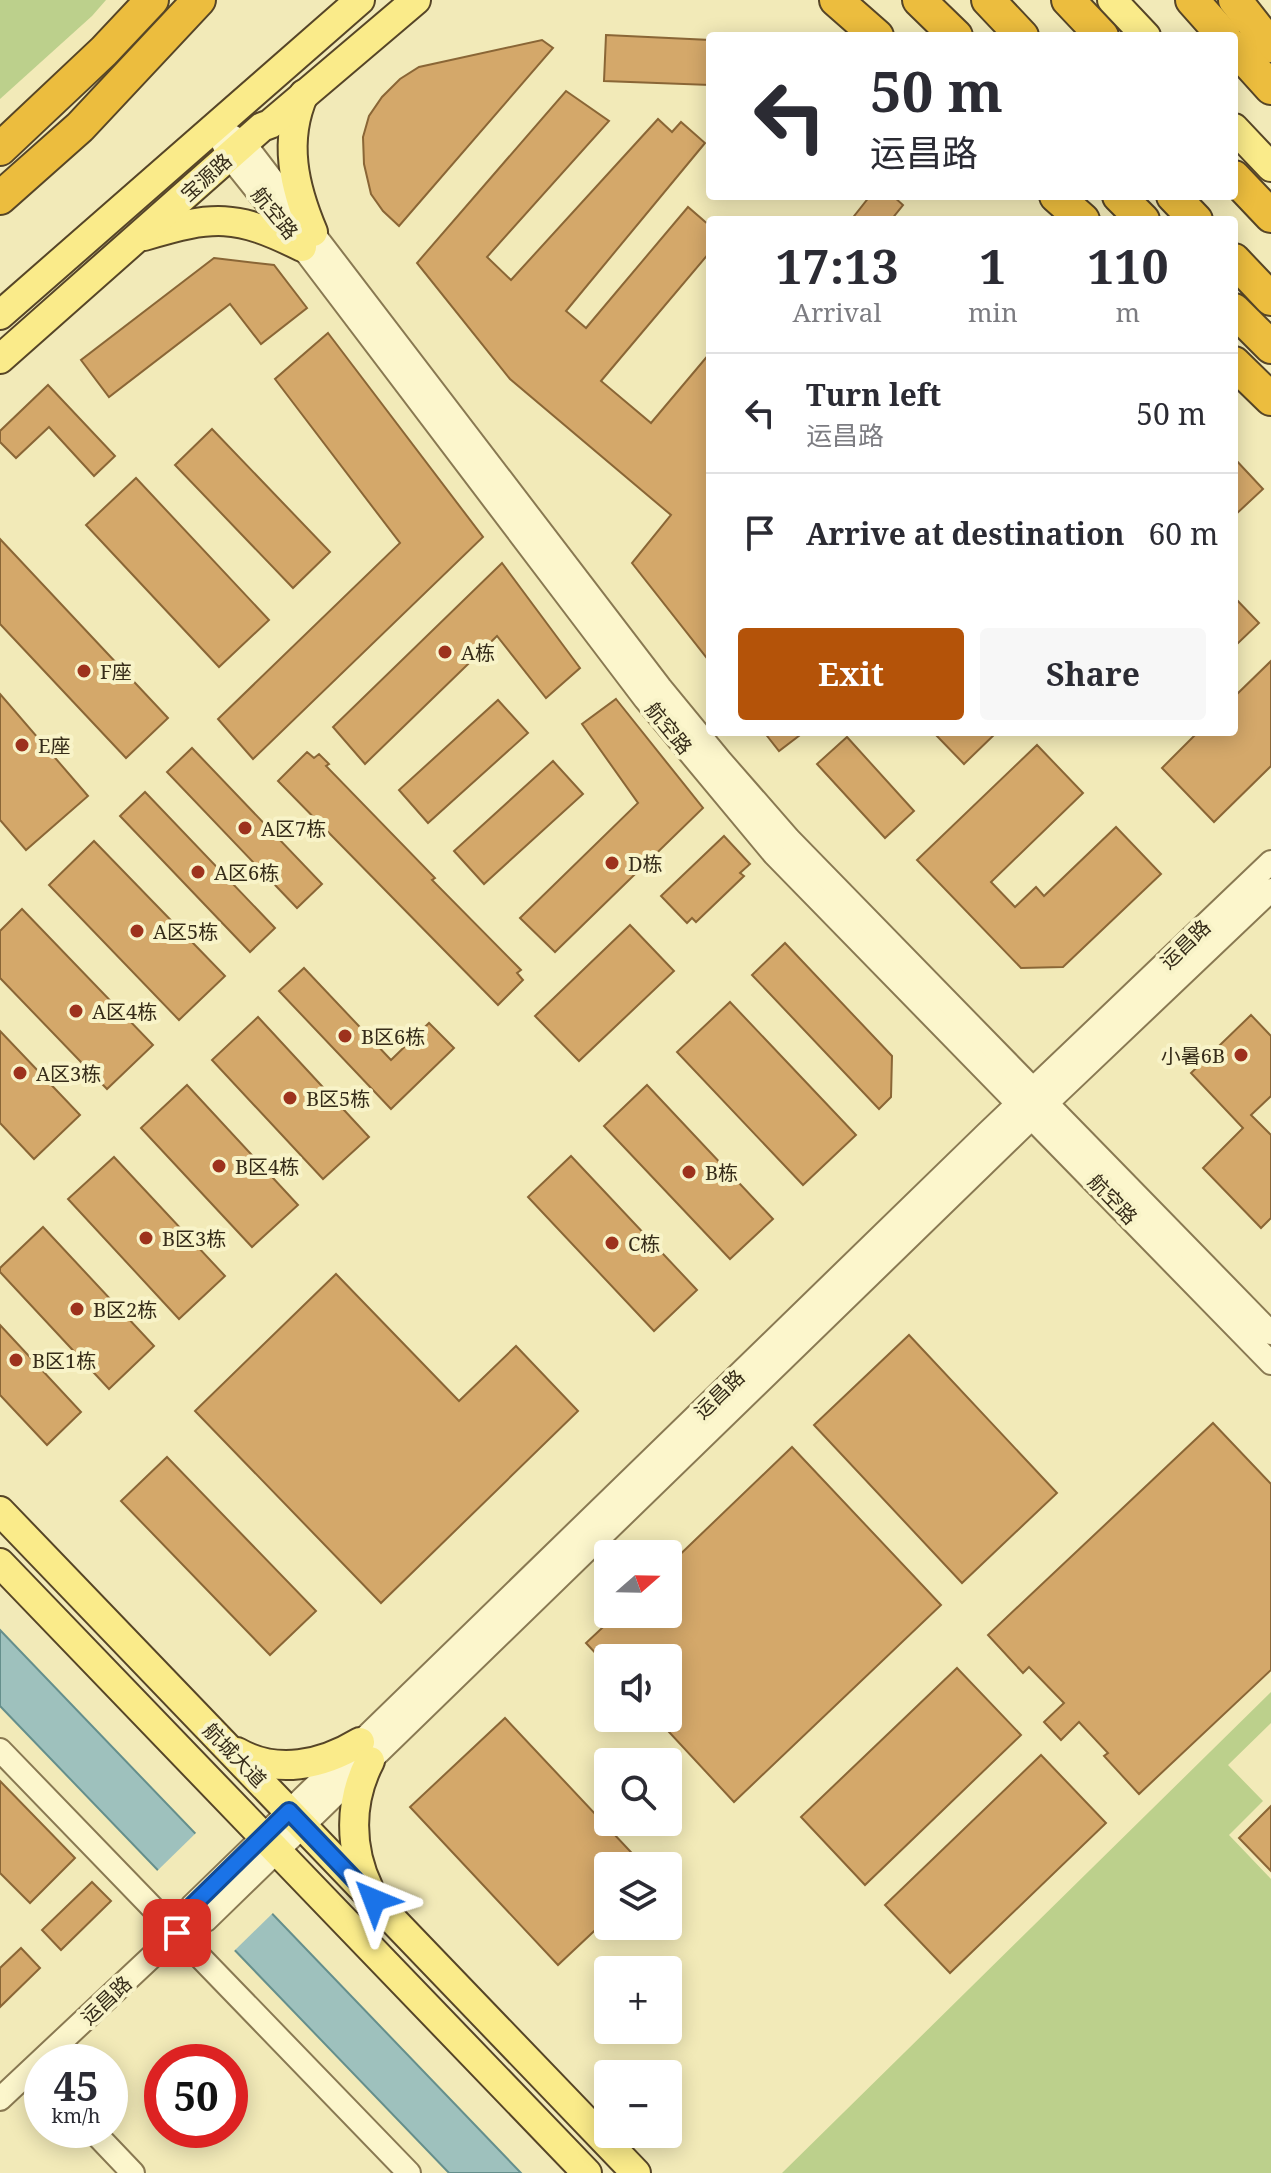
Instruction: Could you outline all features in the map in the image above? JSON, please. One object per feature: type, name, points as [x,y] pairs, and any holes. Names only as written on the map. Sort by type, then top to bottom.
[{"type":"highway","points":[[0,149],[104,51],[152,0]]},
{"type":"highway","points":[[0,198],[80,127],[199,0]]},
{"type":"highway","points":[[836,0],[872,32]]},
{"type":"highway","points":[[919,0],[952,32]]},
{"type":"highway","points":[[988,0],[1018,32]]},
{"type":"highway","points":[[1068,0],[1098,32]]},
{"type":"highway","points":[[1192,0],[1220,32]]},
{"type":"highway","points":[[1235,0],[1271,46]]},
{"type":"highway","points":[[1238,51],[1271,88]]},
{"type":"highway","points":[[1238,181],[1271,216]]},
{"type":"highway","points":[[1060,200],[1078,216]]},
{"type":"highway","points":[[1121,200],[1136,216]]},
{"type":"highway","points":[[1177,200],[1192,216]]},
{"type":"highway","points":[[1238,264],[1271,299]]},
{"type":"highway","points":[[1238,314],[1271,347]]},
{"type":"highway","points":[[1238,367],[1271,399]]},
{"type":"main road","name":"宝源路","points":[[0,315],[360,0]]},
{"type":"main road","name":"宝源路","points":[[0,359],[237,149],[416,0]]},
{"type":"main road","points":[[929,0],[959,32]]},
{"type":"main road","points":[[1112,0],[1142,32]]},
{"type":"main road","points":[[136,239],[194,222],[224,220],[308,239],[292,153],[296,112],[304,94]]},
{"type":"main road","points":[[1238,132],[1271,167]]},
{"type":"main road","points":[[1238,325],[1271,360]]},
{"type":"main road","name":"航城大道","points":[[0,1511],[636,2173]]},
{"type":"main road","name":"航城大道","points":[[0,1563],[260,1853],[587,2173]]},
{"type":"main road","points":[[226,1745],[251,1760],[276,1765],[321,1762],[342,1754],[365,1752],[354,1825],[364,1877],[374,1900]]},
{"type":"street","name":"航空路","points":[[215,126],[308,239],[645,699],[774,854],[1271,1333]]},
{"type":"street","name":"运昌路","points":[[0,2099],[199,1913],[1033,1103],[1271,862]]},
{"type":"street","name":"运昌路","points":[[1033,1103],[1271,890]]},
{"type":"street","name":"航空路","points":[[1033,1103],[1271,1363]]},
{"type":"street","points":[[0,1750],[409,2173]]},
{"type":"street","points":[[109,2148],[133,2173]]},
{"type":"green space","points":[[0,0],[106,0],[0,99]]},
{"type":"green space","points":[[1271,1692],[1271,1723],[1228,1765],[1263,1801],[1229,1835],[1271,1879],[1271,2173],[782,2173]]},
{"type":"water","points":[[0,1630],[521,2173],[449,2173],[0,1706]]},
{"type":"pier","points":[[198,1831],[275,1911],[232,1953],[155,1873]]},
{"type":"building","points":[[606,35],[706,40],[706,85],[604,81]]},
{"type":"building","points":[[542,40],[553,48],[399,226],[371,194],[364,164],[363,137],[369,116],[382,97],[400,79],[419,67]]},
{"type":"building","points":[[566,91],[609,121],[487,257],[511,280],[658,119],[672,132],[681,122],[705,143],[566,311],[586,328],[688,207],[706,223],[706,257],[601,381],[651,423],[706,358],[706,657],[632,563],[671,515],[510,379],[417,263]]},
{"type":"building","points":[[867,200],[897,200],[903,205],[894,216],[854,216]]},
{"type":"building","points":[[214,258],[274,265],[307,308],[261,344],[230,304],[109,397],[81,360]]},
{"type":"building","points":[[328,333],[483,537],[253,759],[218,719],[400,543],[275,379]]},
{"type":"building","points":[[48,385],[115,456],[94,476],[49,427],[16,458],[0,442],[0,431]]},
{"type":"building","points":[[212,429],[330,552],[293,588],[175,465]]},
{"type":"building","points":[[1238,462],[1263,489],[1238,512]]},
{"type":"building","points":[[136,478],[269,620],[219,667],[86,525]]},
{"type":"building","name":"F座","points":[[0,539],[168,718],[126,758],[0,624]]},
{"type":"building","name":"A栋","points":[[502,563],[580,668],[546,698],[497,636],[365,764],[333,727]]},
{"type":"building","points":[[1238,601],[1259,623],[1238,643]]},
{"type":"building","points":[[1271,661],[1271,766],[1214,822],[1162,768],[1194,736],[1238,736],[1238,693]]},
{"type":"building","name":"E座","points":[[0,694],[88,796],[26,850],[0,820]]},
{"type":"building","name":"D栋","points":[[616,699],[703,808],[555,952],[520,918],[638,803],[582,724]]},
{"type":"building","points":[[498,700],[528,733],[428,823],[399,790]]},
{"type":"building","points":[[767,736],[799,736],[779,751]]},
{"type":"building","points":[[937,736],[993,736],[964,764]]},
{"type":"building","points":[[847,737],[914,811],[885,838],[817,764]]},
{"type":"building","points":[[1037,745],[1083,793],[991,882],[1015,907],[1036,887],[1044,896],[1116,827],[1161,874],[1063,967],[1021,968],[917,860]]},
{"type":"building","name":"A区7栋","points":[[192,748],[322,884],[297,908],[167,772]]},
{"type":"building","points":[[307,752],[314,758],[319,754],[329,764],[326,766],[435,878],[432,880],[521,970],[517,973],[523,980],[498,1005],[278,781]]},
{"type":"building","points":[[553,761],[583,794],[484,884],[454,851]]},
{"type":"building","name":"A区6栋","points":[[145,792],[275,928],[250,952],[120,816]]},
{"type":"building","points":[[724,836],[750,864],[740,873],[744,876],[696,922],[692,918],[687,923],[661,896]]},
{"type":"building","name":"A区5栋","points":[[94,841],[225,976],[179,1020],[49,885]]},
{"type":"building","name":"A区4栋","points":[[22,909],[153,1045],[107,1089],[0,978],[0,931]]},
{"type":"building","name":"D栋","points":[[630,925],[674,971],[579,1061],[535,1016]]},
{"type":"building","points":[[785,943],[892,1056],[891,1097],[879,1109],[752,975]]},
{"type":"building","name":"B区6栋","points":[[304,968],[391,1060],[429,1023],[454,1048],[391,1109],[279,991]]},
{"type":"building","points":[[730,1002],[856,1135],[803,1185],[677,1052]]},
{"type":"building","points":[[1251,1015],[1271,1036],[1271,1096],[1251,1115],[1271,1135],[1271,1218],[1261,1228],[1203,1168],[1243,1128],[1191,1073]]},
{"type":"building","name":"B区5栋","points":[[258,1017],[369,1137],[323,1179],[212,1060]]},
{"type":"building","name":"A区3栋","points":[[0,1031],[80,1115],[34,1159],[0,1123]]},
{"type":"building","name":"B区4栋","points":[[187,1085],[298,1205],[252,1247],[141,1128]]},
{"type":"building","name":"B栋","points":[[647,1085],[773,1219],[730,1259],[604,1126]]},
{"type":"building","name":"C栋","points":[[571,1156],[697,1290],[654,1331],[528,1197]]},
{"type":"building","name":"B区3栋","points":[[114,1157],[225,1276],[179,1319],[68,1199]]},
{"type":"building","name":"B区2栋","points":[[43,1227],[154,1346],[109,1389],[0,1272],[0,1268]]},
{"type":"building","points":[[336,1274],[459,1401],[516,1346],[578,1411],[381,1603],[195,1411]]},
{"type":"building","name":"B区1栋","points":[[0,1325],[81,1412],[47,1445],[0,1395]]},
{"type":"building","points":[[909,1335],[1057,1493],[962,1583],[814,1425]]},
{"type":"building","points":[[1213,1423],[1271,1484],[1271,1670],[1139,1794],[1104,1756],[1108,1753],[1079,1722],[1061,1740],[1044,1722],[1064,1703],[1029,1667],[1023,1673],[988,1635]]},
{"type":"building","points":[[792,1447],[941,1605],[734,1802],[669,1732],[682,1732],[682,1644],[594,1644],[594,1652],[586,1643],[602,1628],[682,1628],[682,1553]]},
{"type":"building","points":[[167,1457],[316,1611],[270,1655],[121,1501]]},
{"type":"building","points":[[957,1668],[1021,1735],[865,1885],[801,1817]]},
{"type":"building","points":[[505,1718],[594,1813],[594,1836],[616,1836],[631,1852],[594,1852],[594,1931],[558,1965],[410,1807]]},
{"type":"building","points":[[1041,1755],[1106,1823],[950,1973],[885,1905]]},
{"type":"building","points":[[0,1781],[75,1858],[30,1903],[0,1873]]},
{"type":"building","points":[[1271,1806],[1271,1871],[1239,1838]]},
{"type":"building","points":[[92,1882],[111,1901],[61,1950],[42,1930]]},
{"type":"building","points":[[21,1948],[40,1968],[0,2007],[0,1968]]},
{"type":"place","name":"A栋","points":[[445,652]]},
{"type":"place","name":"F座","points":[[84,671]]},
{"type":"place","name":"E座","points":[[22,745]]},
{"type":"place","name":"A区7栋","points":[[245,828]]},
{"type":"place","name":"D栋","points":[[612,863]]},
{"type":"place","name":"A区6栋","points":[[198,872]]},
{"type":"place","name":"A区5栋","points":[[137,931]]},
{"type":"place","name":"A区4栋","points":[[76,1011]]},
{"type":"place","name":"B区6栋","points":[[345,1036]]},
{"type":"place","name":"小暑6B","points":[[1241,1055]]},
{"type":"place","name":"A区3栋","points":[[20,1073]]},
{"type":"place","name":"B区5栋","points":[[290,1098]]},
{"type":"place","name":"B区4栋","points":[[219,1166]]},
{"type":"place","name":"B栋","points":[[689,1172]]},
{"type":"place","name":"B区3栋","points":[[146,1238]]},
{"type":"place","name":"C栋","points":[[612,1243]]},
{"type":"place","name":"B区2栋","points":[[77,1309]]},
{"type":"place","name":"B区1栋","points":[[16,1360]]},
{"type":"route","points":[[177,1933],[192,1906],[289,1811],[374,1900]]}]
